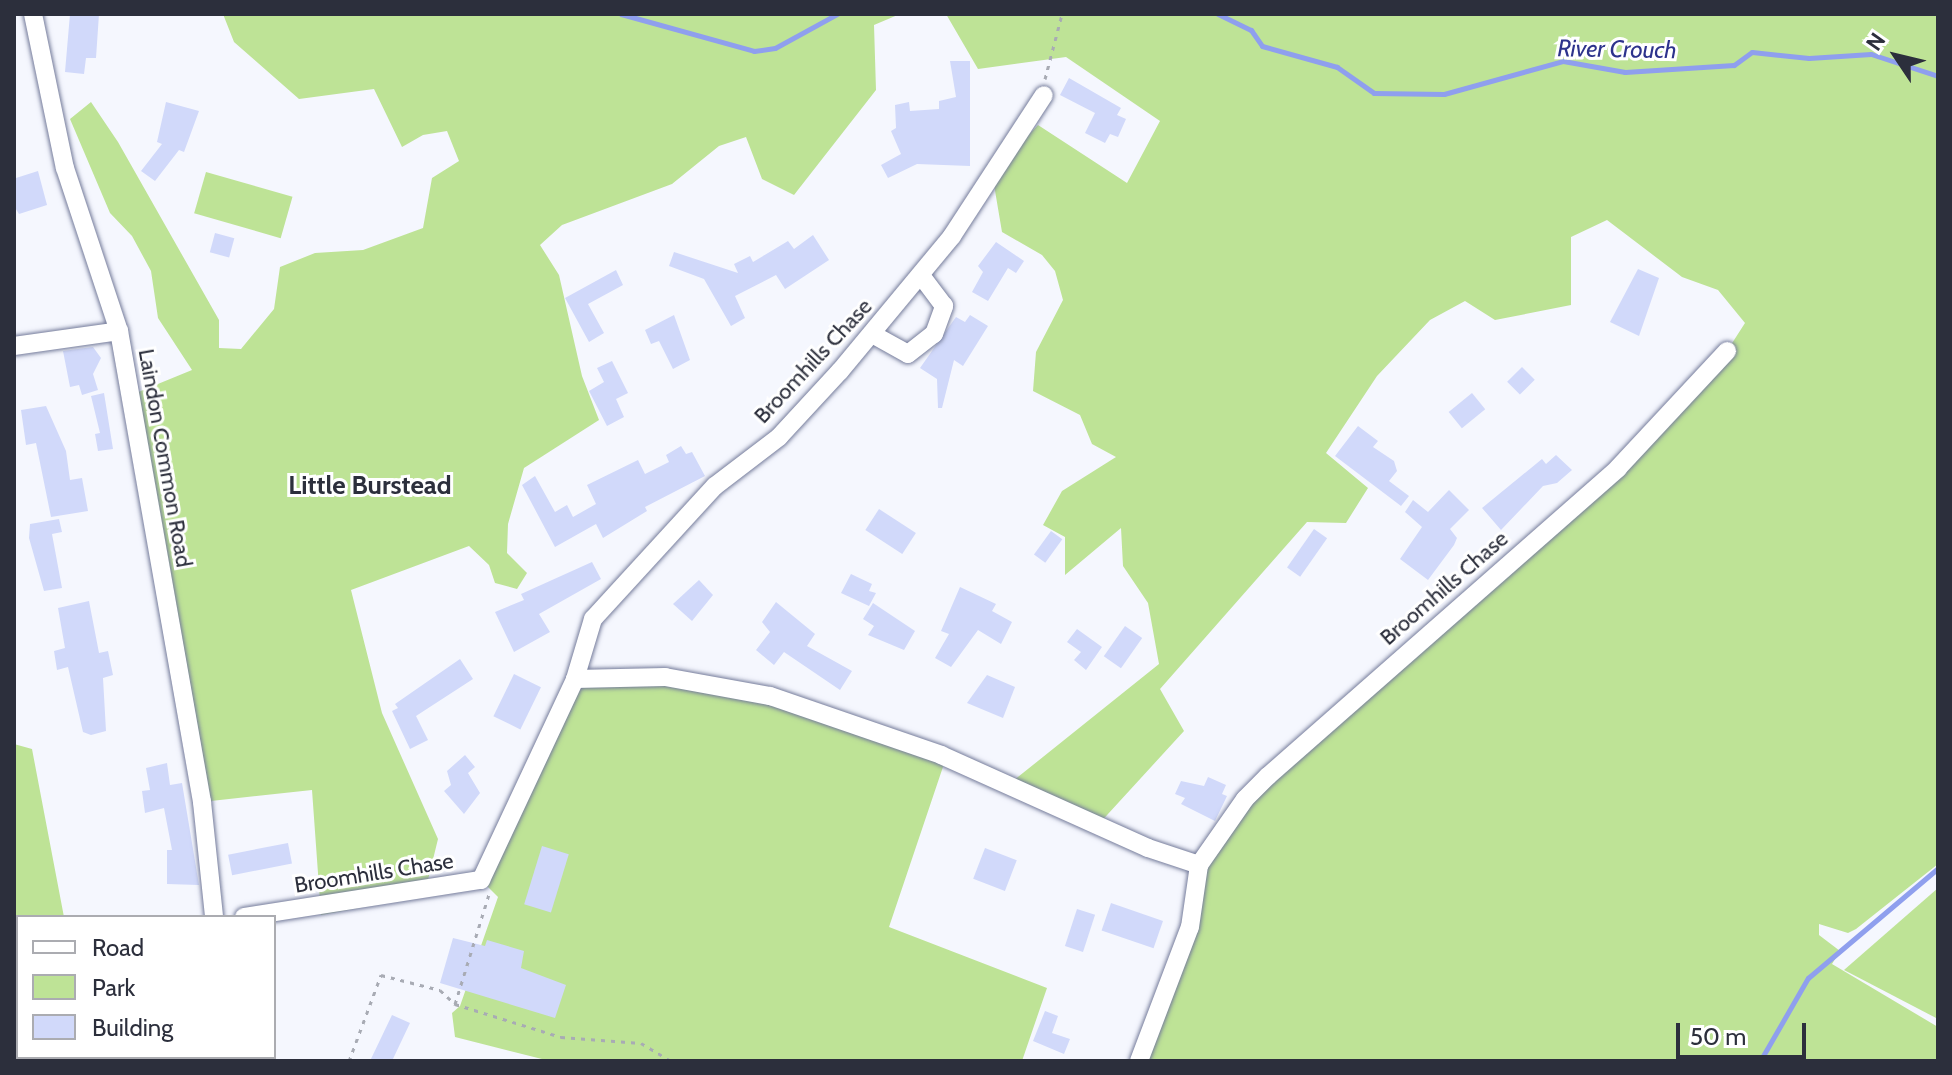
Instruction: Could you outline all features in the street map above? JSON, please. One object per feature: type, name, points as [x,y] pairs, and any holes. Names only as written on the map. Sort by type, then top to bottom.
[{"type":"street","name":"Laindon Common Road","points":[[33,14],[65,168],[119,331],[202,802],[214,915]]},
{"type":"street","name":"Broomhills Chase","points":[[257,915],[481,880],[575,679],[593,619],[715,486],[779,437],[872,334],[921,276],[1044,95]]},
{"type":"street","points":[[872,334],[908,354],[934,334],[944,306],[921,276]]},
{"type":"street","points":[[14,346],[119,331]]},
{"type":"street","name":"Broomhills Chase","points":[[1139,1061],[1190,927],[1199,865],[1237,809],[1268,776],[1618,468],[1727,351]]},
{"type":"street","points":[[575,679],[665,677],[770,696],[941,755],[1148,848],[1199,865]]},
{"type":"path","points":[[1044,95],[1045,68],[1062,14]]},
{"type":"path","points":[[455,1004],[492,898],[481,880]]},
{"type":"path","points":[[349,1061],[381,975],[440,990],[455,1004],[561,1037],[641,1043],[671,1061]]},
{"type":"green space","points":[[223,14],[900,14],[874,25],[876,90],[794,195],[762,179],[746,137],[719,146],[672,184],[562,225],[540,245],[559,275],[582,376],[599,420],[524,468],[508,524],[507,553],[527,573],[517,589],[495,583],[489,565],[469,546],[351,590],[382,713],[438,839],[424,896],[321,915],[312,790],[202,802],[131,395],[192,370],[158,318],[151,271],[132,236],[110,213],[70,119],[91,102],[118,142],[219,320],[219,348],[241,349],[274,309],[280,267],[315,253],[363,250],[423,228],[432,178],[459,161],[447,131],[423,135],[402,147],[374,89],[299,99],[234,42]]},
{"type":"green space","points":[[946,14],[1938,14],[1938,864],[1856,929],[1848,933],[1819,924],[1819,935],[1840,951],[1832,964],[1938,1027],[1938,1061],[1139,1061],[1197,881],[1244,810],[1556,521],[1727,351],[1745,323],[1718,290],[1682,277],[1607,220],[1571,237],[1571,305],[1495,320],[1465,301],[1430,320],[1377,376],[1326,453],[1368,488],[1346,523],[1307,522],[1160,689],[1184,731],[1097,826],[1008,785],[1159,664],[1148,603],[1123,566],[1121,528],[1065,575],[1065,537],[1043,525],[1062,491],[1116,457],[1092,444],[1080,415],[1033,391],[1036,352],[1063,300],[1055,271],[1042,255],[1002,232],[992,173],[1038,125],[1127,183],[1160,121],[1066,57],[978,69]]},
{"type":"green space","points":[[206,172],[293,197],[281,238],[194,213]]},
{"type":"green space","points":[[665,677],[948,752],[889,927],[1047,988],[1022,1061],[550,1061],[455,1037],[452,1013],[460,1006],[498,897],[481,880],[575,679]]},
{"type":"green space","points":[[14,744],[32,749],[64,915],[16,915],[16,1059],[73,1061],[14,1061]]},
{"type":"green space","points":[[1938,888],[1938,1019],[1844,970]]},
{"type":"building","points":[[70,14],[99,14],[96,58],[86,58],[84,74],[65,72]]},
{"type":"building","points":[[950,61],[970,61],[970,166],[917,164],[888,178],[881,165],[901,154],[891,131],[896,128],[895,105],[909,102],[910,111],[939,109],[939,101],[956,97]]},
{"type":"building","points":[[1069,78],[1121,108],[1117,115],[1126,119],[1118,137],[1110,134],[1105,143],[1085,133],[1095,113],[1060,95]]},
{"type":"building","points":[[166,102],[199,111],[184,152],[179,150],[155,181],[141,171],[162,144],[157,142]]},
{"type":"building","points":[[38,171],[47,205],[19,214],[14,206],[16,178]]},
{"type":"building","points":[[215,233],[234,238],[229,257],[210,252]]},
{"type":"building","points":[[813,235],[829,260],[785,289],[776,275],[735,296],[745,318],[731,326],[704,279],[669,266],[674,252],[738,273],[734,264],[750,256],[753,262],[788,241],[794,249]]},
{"type":"building","points":[[996,242],[1024,261],[1016,273],[1008,268],[988,301],[972,292],[983,272],[978,266]]},
{"type":"building","points":[[1638,269],[1659,278],[1639,336],[1610,322]]},
{"type":"building","points":[[616,270],[623,285],[588,304],[604,333],[589,342],[565,298]]},
{"type":"building","points":[[674,315],[690,360],[673,369],[659,341],[651,344],[645,330]]},
{"type":"building","points":[[970,315],[988,326],[963,366],[954,360],[942,408],[938,408],[937,379],[920,368],[956,317],[965,322]]},
{"type":"building","points":[[93,347],[101,358],[93,374],[98,390],[82,395],[79,385],[70,387],[63,351]]},
{"type":"building","points":[[612,361],[628,393],[616,399],[624,417],[607,426],[589,391],[604,382],[597,368]]},
{"type":"building","points":[[1522,367],[1535,380],[1520,395],[1507,382]]},
{"type":"building","points":[[104,393],[113,449],[98,451],[95,434],[100,433],[91,396]]},
{"type":"building","points":[[1472,393],[1485,409],[1462,428],[1449,412]]},
{"type":"building","points":[[46,406],[66,451],[70,480],[82,478],[88,511],[51,517],[36,443],[26,445],[21,410]]},
{"type":"building","points":[[1358,426],[1378,441],[1373,447],[1394,461],[1397,471],[1389,481],[1409,496],[1401,506],[1335,456]]},
{"type":"building","points":[[681,446],[686,454],[692,452],[705,476],[645,507],[647,511],[603,538],[596,524],[555,547],[522,485],[535,476],[555,512],[567,505],[573,517],[596,504],[587,485],[638,460],[645,474],[669,462],[666,455]]},
{"type":"building","points":[[1556,455],[1572,470],[1557,483],[1543,486],[1501,530],[1482,508],[1542,459],[1546,464]]},
{"type":"building","points":[[1449,490],[1469,510],[1450,529],[1457,538],[1454,545],[1428,580],[1400,559],[1422,527],[1405,512],[1413,500],[1428,512]]},
{"type":"building","points":[[879,509],[916,533],[902,554],[865,530]]},
{"type":"building","points":[[59,519],[62,532],[52,534],[62,588],[44,591],[29,538],[30,524]]},
{"type":"building","points":[[1314,529],[1327,538],[1300,577],[1287,568]]},
{"type":"building","points":[[1051,531],[1062,539],[1045,563],[1034,554]]},
{"type":"building","points":[[592,562],[601,579],[539,614],[550,632],[514,652],[495,612],[524,600],[521,594]]},
{"type":"building","points":[[851,574],[872,584],[869,591],[876,593],[869,606],[841,593]]},
{"type":"building","points":[[699,580],[713,595],[692,621],[673,604]]},
{"type":"building","points":[[960,587],[996,604],[992,611],[1012,622],[1001,644],[978,630],[951,667],[935,658],[949,634],[941,631]]},
{"type":"building","points":[[89,601],[99,653],[108,651],[113,675],[103,678],[106,731],[91,735],[83,732],[68,667],[57,670],[54,651],[65,648],[58,608]]},
{"type":"building","points":[[776,602],[815,634],[807,646],[852,671],[840,690],[784,652],[774,665],[756,650],[770,632],[762,622]]},
{"type":"building","points":[[873,603],[915,631],[904,650],[868,635],[874,626],[863,619]]},
{"type":"building","points":[[1125,626],[1142,638],[1121,668],[1104,656]]},
{"type":"building","points":[[1077,629],[1102,647],[1086,670],[1074,660],[1081,652],[1067,642]]},
{"type":"building","points":[[460,659],[473,679],[416,716],[428,740],[410,749],[392,711],[398,708],[395,704]]},
{"type":"building","points":[[514,674],[541,687],[520,729],[493,716]]},
{"type":"building","points":[[987,675],[1015,687],[1003,718],[967,703]]},
{"type":"building","points":[[465,755],[475,767],[468,773],[480,793],[464,814],[444,791],[451,785],[447,771]]},
{"type":"building","points":[[167,763],[170,785],[182,783],[199,885],[167,884],[167,850],[172,850],[164,808],[145,813],[142,791],[150,790],[146,768]]},
{"type":"building","points":[[1208,777],[1226,785],[1222,794],[1227,796],[1215,821],[1181,804],[1185,798],[1175,794],[1181,781],[1204,786]]},
{"type":"building","points":[[288,843],[292,864],[232,875],[228,855]]},
{"type":"building","points":[[542,846],[569,854],[551,913],[524,904]]},
{"type":"building","points":[[985,848],[1017,860],[1005,891],[973,879]]},
{"type":"building","points":[[1111,903],[1163,921],[1154,948],[1102,930]]},
{"type":"building","points":[[1077,909],[1095,915],[1083,952],[1065,946]]},
{"type":"building","points":[[453,938],[485,946],[487,940],[524,951],[521,968],[566,985],[555,1018],[440,983]]},
{"type":"building","points":[[1045,1011],[1058,1016],[1052,1033],[1070,1039],[1064,1054],[1033,1041]]},
{"type":"building","points":[[392,1015],[410,1023],[392,1061],[370,1061]]},
{"type":"waterway","name":"River Crouch","points":[[621,14],[754,51],[775,48],[837,14]]},
{"type":"waterway","name":"River Crouch","points":[[1218,14],[1251,30],[1262,46],[1337,67],[1374,93],[1444,94],[1563,61],[1625,72],[1734,65],[1752,52],[1809,58],[1871,54],[1938,76]]},
{"type":"waterway","points":[[1760,1061],[1808,978],[1938,868]]},
{"type":"district","name":"Little Burstead","points":[[370,486]]}]
